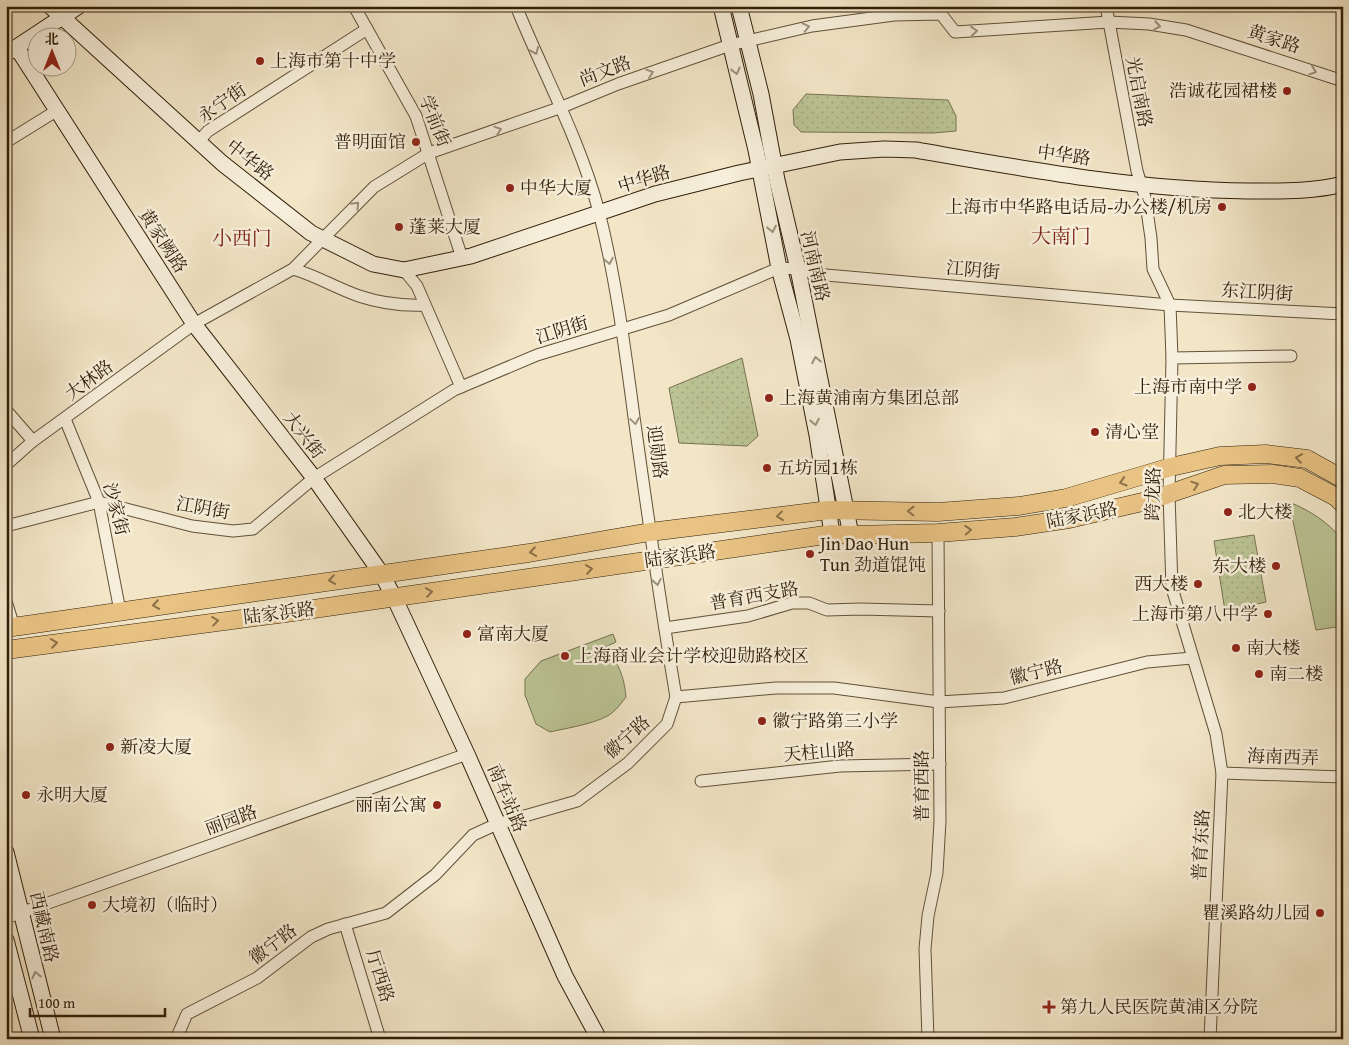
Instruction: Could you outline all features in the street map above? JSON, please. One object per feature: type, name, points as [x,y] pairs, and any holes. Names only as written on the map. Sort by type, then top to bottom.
[{"type":"main road","name":"陆家浜路","points":[[10,627],[381,572],[529,553],[650,532],[829,510],[938,512],[1019,506],[1066,498],[1171,467],[1220,456],[1266,454],[1307,459],[1343,480]]},
{"type":"main road","name":"陆家浜路","points":[[6,650],[832,534],[938,532],[1015,527],[1069,519],[1169,494],[1224,475],[1273,474],[1300,478],[1336,497],[1343,504]]},
{"type":"street","name":"中华路","points":[[50,6],[222,163],[323,240],[374,264],[404,270],[462,258],[655,194],[767,167],[840,152],[884,149],[916,150],[1140,184],[1192,190],[1280,191],[1343,184]]},
{"type":"street","points":[[11,51],[79,6]]},
{"type":"street","name":"学前街","points":[[354,6],[409,100],[429,153],[462,258]]},
{"type":"street","name":"迎勋路","points":[[516,6],[542,68],[562,108],[599,213],[622,330],[653,559],[676,696]]},
{"type":"street","name":"河南南路","points":[[721,6],[730,45],[798,269],[848,510],[851,535]]},
{"type":"street","name":"河南南路","points":[[739,6],[761,94],[767,167],[779,268],[800,349],[817,435],[832,534]]},
{"type":"street","name":"光启南路","points":[[1106,6],[1140,184]]},
{"type":"street","name":"尚文路","points":[[323,240],[374,186],[429,153],[562,108],[618,84],[730,45],[812,26],[933,10]]},
{"type":"street","name":"黄家路","points":[[933,10],[941,14],[955,32],[1109,22],[1186,30],[1343,81]]},
{"type":"street","name":"永宁街","points":[[198,142],[208,131],[367,29]]},
{"type":"street","name":"黄家阙路","points":[[11,51],[56,111],[194,324]]},
{"type":"street","points":[[6,142],[56,111]]},
{"type":"street","name":"跨龙路","points":[[1140,184],[1151,238],[1153,269],[1170,305],[1172,358],[1169,494],[1172,588],[1192,658]]},
{"type":"street","points":[[194,324],[293,269],[323,240]]},
{"type":"street","name":"江阴街","points":[[6,526],[99,502],[192,526],[233,531],[252,529],[314,478],[461,387],[537,355],[622,330],[692,306],[779,268],[798,269],[826,275],[1170,305]]},
{"type":"street","points":[[293,269],[315,275],[359,296],[408,306],[425,305]]},
{"type":"street","points":[[404,270],[417,286],[461,387]]},
{"type":"street","name":"东江阴街","points":[[1170,305],[1343,314]]},
{"type":"street","name":"大林路","points":[[6,466],[33,441],[194,324]]},
{"type":"street","name":"大兴街","points":[[194,324],[314,478],[381,572]]},
{"type":"street","points":[[1172,358],[1291,356]]},
{"type":"street","points":[[6,410],[33,441]]},
{"type":"street","name":"沙家街","points":[[65,419],[99,502],[120,611]]},
{"type":"street","name":"普育西路","points":[[928,1039],[925,949],[929,912],[937,873],[940,764],[938,532]]},
{"type":"street","name":"南车站路","points":[[381,572],[467,754],[496,824],[565,976],[598,1039]]},
{"type":"street","points":[[6,602],[10,627]]},
{"type":"street","name":"普育西支路","points":[[665,628],[748,616],[792,603],[809,603],[827,610],[939,611]]},
{"type":"street","name":"徽宁路","points":[[176,1039],[187,1014],[257,978],[311,937],[345,924],[386,913],[435,875],[473,835],[496,824],[577,801],[628,763],[667,724],[676,696],[776,688],[834,688],[940,702],[1004,698],[1147,662],[1192,658]]},
{"type":"street","name":"普育东路","points":[[1192,658],[1216,734],[1222,774],[1210,1039]]},
{"type":"street","name":"丽园路","points":[[6,918],[467,754]]},
{"type":"street","name":"天柱山路","points":[[701,781],[840,766],[940,764]]},
{"type":"street","name":"海南西弄","points":[[1222,774],[1343,777]]},
{"type":"street","name":"西藏南路","points":[[6,852],[53,1039]]},
{"type":"street","name":"厅西路","points":[[345,924],[380,1039]]},
{"type":"street","points":[[6,940],[32,1039]]},
{"type":"green space","points":[[806,94],[948,100],[956,116],[956,131],[933,133],[801,132],[794,125],[793,110]]},
{"type":"green space","points":[[742,358],[758,436],[747,446],[679,443],[669,388]]},
{"type":"green space","points":[[1289,502],[1319,518],[1332,528],[1343,541],[1343,626],[1316,630]]},
{"type":"green space","points":[[1254,535],[1266,602],[1225,611],[1214,541]]},
{"type":"green space","points":[[613,634],[616,642],[603,648],[617,664],[624,683],[626,697],[618,707],[608,716],[600,719],[583,725],[550,732],[536,724],[525,695],[525,679],[541,661]]},
{"type":"place","name":"上海市第十中学","points":[[260,61]]},
{"type":"place","name":"浩诚花园裙楼","points":[[1287,91]]},
{"type":"place","name":"普明面馆","points":[[416,142]]},
{"type":"place","name":"中华大厦","points":[[510,188]]},
{"type":"place","name":"上海市中华路电话局-办公楼/机房","points":[[1222,207]]},
{"type":"place","name":"蓬莱大厦","points":[[399,227]]},
{"type":"place","name":"上海市南中学","points":[[1252,387]]},
{"type":"place","name":"上海黄浦南方集团总部","points":[[769,398]]},
{"type":"place","name":"清心堂","points":[[1095,432]]},
{"type":"place","name":"五坊园1栋","points":[[767,468]]},
{"type":"place","name":"北大楼","points":[[1228,512]]},
{"type":"place","name":"Jin Dao Hun Tun 劲道馄饨","points":[[810,554]]},
{"type":"place","name":"东大楼","points":[[1276,566]]},
{"type":"place","name":"西大楼","points":[[1198,584]]},
{"type":"place","name":"上海市第八中学","points":[[1268,614]]},
{"type":"place","name":"富南大厦","points":[[467,634]]},
{"type":"place","name":"南大楼","points":[[1236,648]]},
{"type":"place","name":"上海商业会计学校迎勋路校区","points":[[565,656]]},
{"type":"place","name":"南二楼","points":[[1259,674]]},
{"type":"place","name":"徽宁路第三小学","points":[[762,721]]},
{"type":"place","name":"新凌大厦","points":[[110,747]]},
{"type":"place","name":"永明大厦","points":[[26,795]]},
{"type":"place","name":"丽南公寓","points":[[437,805]]},
{"type":"place","name":"大境初（临时）","points":[[92,905]]},
{"type":"place","name":"瞿溪路幼儿园","points":[[1320,913]]},
{"type":"place","name":"第九人民医院黄浦区分院","points":[[1049,1007]]},
{"type":"district","name":"大南门","points":[[1061,236]]},
{"type":"district","name":"小西门","points":[[242,238]]}]
